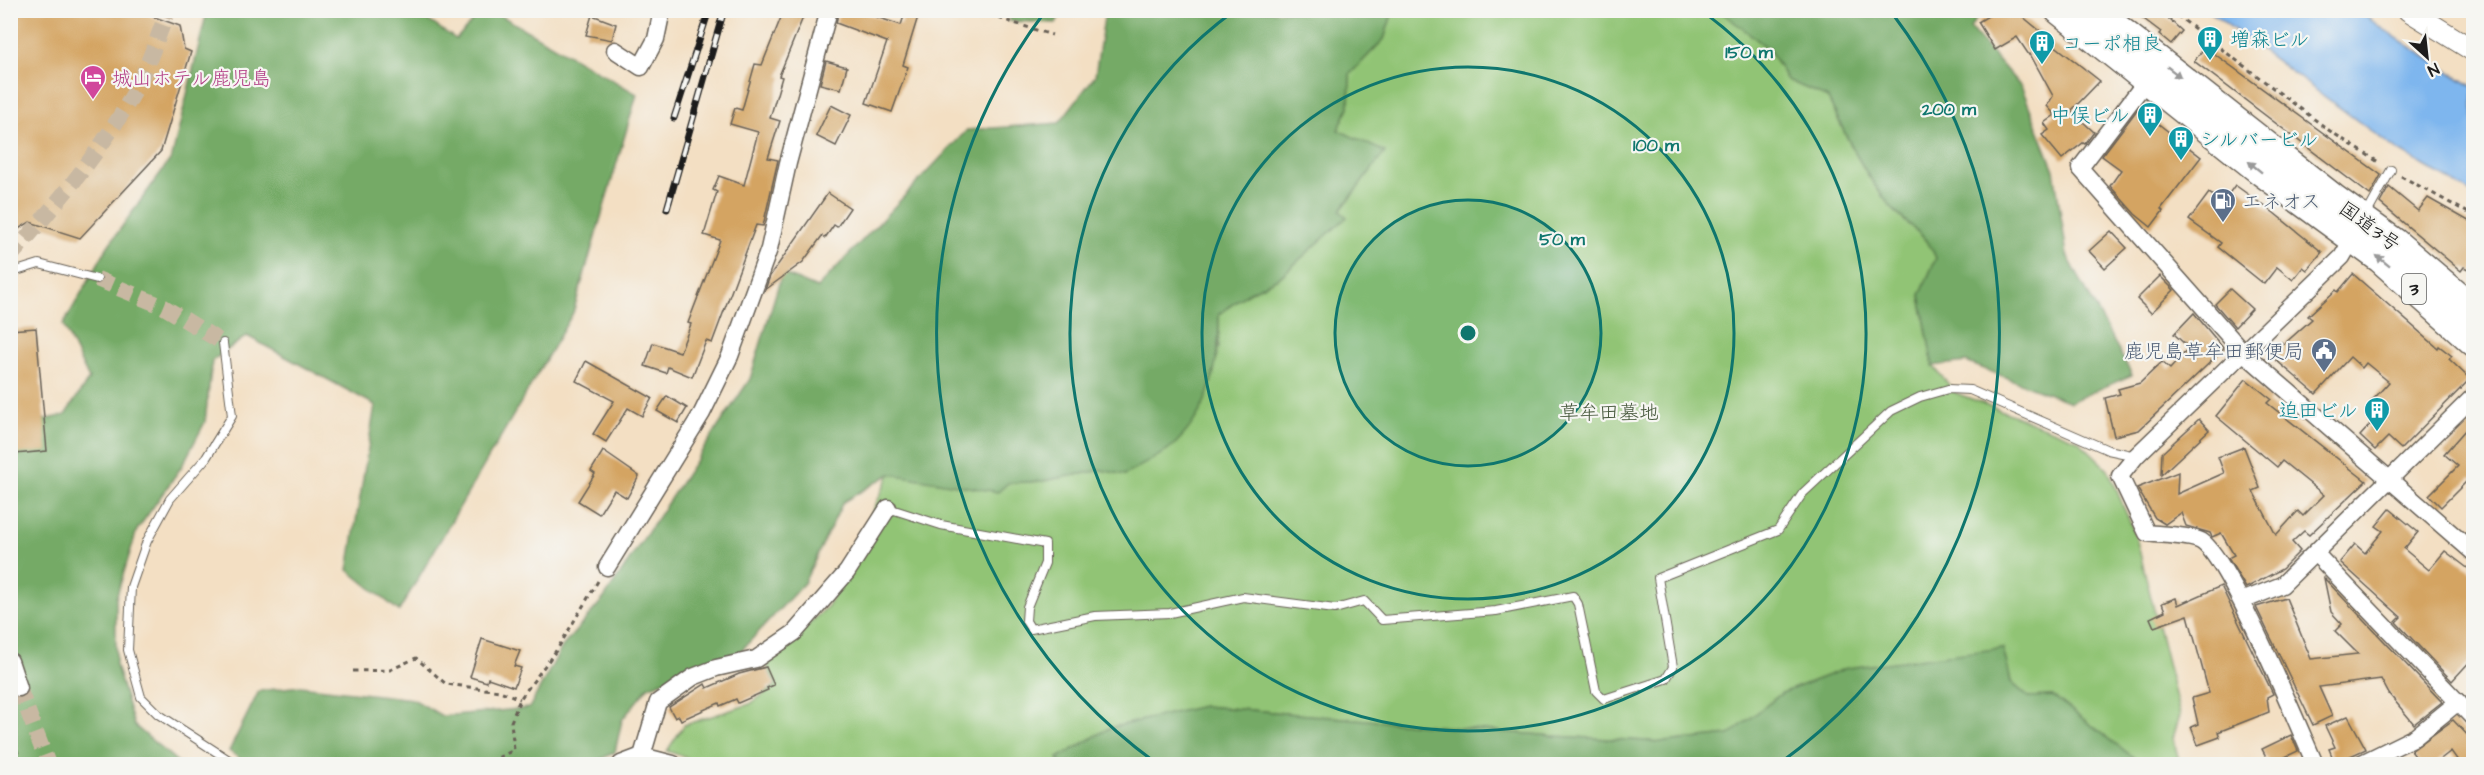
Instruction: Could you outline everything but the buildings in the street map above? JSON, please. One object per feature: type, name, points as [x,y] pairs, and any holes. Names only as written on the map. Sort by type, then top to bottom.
[{"type":"highway","name":"国道3号","points":[[2059,10],[2262,172],[2421,265],[2474,310]]},
{"type":"highway","name":"国道3号","points":[[2094,10],[2358,230],[2381,259],[2474,342]]},
{"type":"street","points":[[615,50],[640,67],[656,39],[662,10]]},
{"type":"street","points":[[607,567],[702,413],[730,356],[769,249],[788,164],[829,10]]},
{"type":"street","points":[[2408,10],[2474,51]]},
{"type":"street","points":[[2147,80],[2080,168],[2244,353],[2474,553]]},
{"type":"street","points":[[2315,765],[2242,601],[2211,550],[2200,541],[2147,533],[2120,476],[2136,456],[2342,258],[2358,230]]},
{"type":"street","points":[[2242,601],[2282,585],[2474,396]]},
{"type":"street","points":[[642,756],[658,702],[693,677],[716,668],[756,659],[794,633],[847,572],[888,508]]},
{"type":"street","points":[[2316,554],[2469,710],[2360,765]]},
{"type":"street","points":[[10,661],[19,688]]},
{"type":"street","points":[[621,765],[642,756],[673,765]]},
{"type":"lane","points":[[2358,230],[2391,170]]},
{"type":"lane","points":[[10,273],[39,264],[97,279]]},
{"type":"lane","points":[[223,343],[232,416],[206,458],[170,499],[147,541],[131,587],[128,650],[141,697],[158,714],[235,765]]},
{"type":"lane","points":[[888,508],[941,525],[1045,544],[1045,564],[1027,608],[1026,621],[1031,629],[1095,616],[1170,614],[1244,597],[1335,609],[1364,601],[1382,620],[1496,611],[1573,596],[1578,604],[1596,691],[1604,699],[1666,679],[1673,667],[1658,578],[1778,530],[1803,493],[1891,411],[1920,397],[1948,389],[1970,390],[2108,450],[2136,456]]},
{"type":"path","points":[[973,10],[1052,35]]},
{"type":"path","points":[[2170,10],[2330,131],[2391,170],[2474,216]]},
{"type":"path","points":[[492,765],[487,763],[514,750],[511,722],[520,699],[558,648],[607,567]]},
{"type":"path","points":[[353,671],[390,670],[416,658],[446,684],[500,691],[520,699]]},
{"type":"path","points":[[10,744],[16,747],[21,765]]},
{"type":"green space","points":[[1011,10],[1062,11],[1056,23],[1009,21]]},
{"type":"green space","name":"草牟田墓地","points":[[1393,10],[1721,11],[1769,49],[1787,80],[1828,98],[1871,181],[1890,206],[1921,235],[1936,258],[1920,295],[1933,366],[1956,393],[2078,440],[2108,469],[2136,537],[2180,715],[2173,738],[2180,764],[2142,764],[2053,696],[2028,697],[2011,682],[2002,648],[1782,693],[1730,735],[1665,742],[1553,736],[1203,706],[1058,758],[1061,764],[691,764],[688,758],[667,751],[684,725],[750,704],[776,685],[766,664],[828,606],[890,474],[1008,483],[1043,481],[1102,470],[1125,475],[1219,348],[1219,314],[1248,293],[1280,277],[1346,217],[1340,211],[1384,153],[1338,130],[1349,107],[1350,74],[1384,39]]},
{"type":"green space","points":[[207,11],[414,11],[456,39],[482,11],[493,11],[637,94],[573,313],[399,611],[348,570],[375,405],[247,336],[212,361],[205,422],[182,466],[137,530],[116,598],[116,665],[134,725],[180,764],[11,764],[10,427],[65,415],[89,379],[63,325],[108,246],[172,157]]},
{"type":"green space","points":[[1105,11],[1393,11],[1384,39],[1350,74],[1349,107],[1338,130],[1385,152],[1340,211],[1347,217],[1280,277],[1248,293],[1219,314],[1215,367],[1211,383],[1198,415],[1176,443],[1125,475],[1102,470],[1043,481],[1008,483],[998,492],[890,474],[843,502],[804,583],[739,653],[648,687],[622,720],[615,752],[592,764],[248,764],[229,751],[259,691],[300,686],[413,699],[442,716],[529,708],[562,647],[604,598],[750,379],[782,273],[817,288],[967,130],[1059,123],[1095,76]]},
{"type":"green space","points":[[1720,11],[1982,11],[1970,28],[2022,88],[2054,170],[2067,255],[2132,375],[2070,402],[1966,362],[1933,366],[1920,295],[1936,258],[1932,249],[1921,235],[1897,214],[1872,181],[1848,140],[1828,98],[1787,80],[1769,49]]},
{"type":"green space","points":[[2003,648],[2011,682],[2028,697],[2053,696],[2142,764],[1061,764],[1058,758],[1109,728],[1203,706],[1553,736],[1665,742],[1729,735],[1782,693],[1847,668]]},
{"type":"water","points":[[2209,11],[2358,11],[2473,87],[2473,194],[2397,150]]},
{"type":"tunnel","points":[[10,257],[62,196],[124,110],[141,78],[168,10]]},
{"type":"tunnel","points":[[97,279],[164,307],[223,343]]},
{"type":"tunnel","points":[[19,688],[48,764]]},
{"type":"railway","points":[[674,118],[709,10]]},
{"type":"railway","points":[[667,209],[724,10]]},
{"type":"place","name":"増森ビル","points":[[2210,62]]},
{"type":"place","name":"コーポ相良","points":[[2042,66]]},
{"type":"place","name":"城山ホテル鹿児島","points":[[93,101]]},
{"type":"place","name":"中俣ビル","points":[[2150,138]]},
{"type":"place","name":"シルバービル","points":[[2181,162]]},
{"type":"place","name":"エネオス","points":[[2223,224]]},
{"type":"place","name":"鹿児島草牟田郵便局","points":[[2324,374]]},
{"type":"place","name":"迫田ビル","points":[[2377,433]]}]
